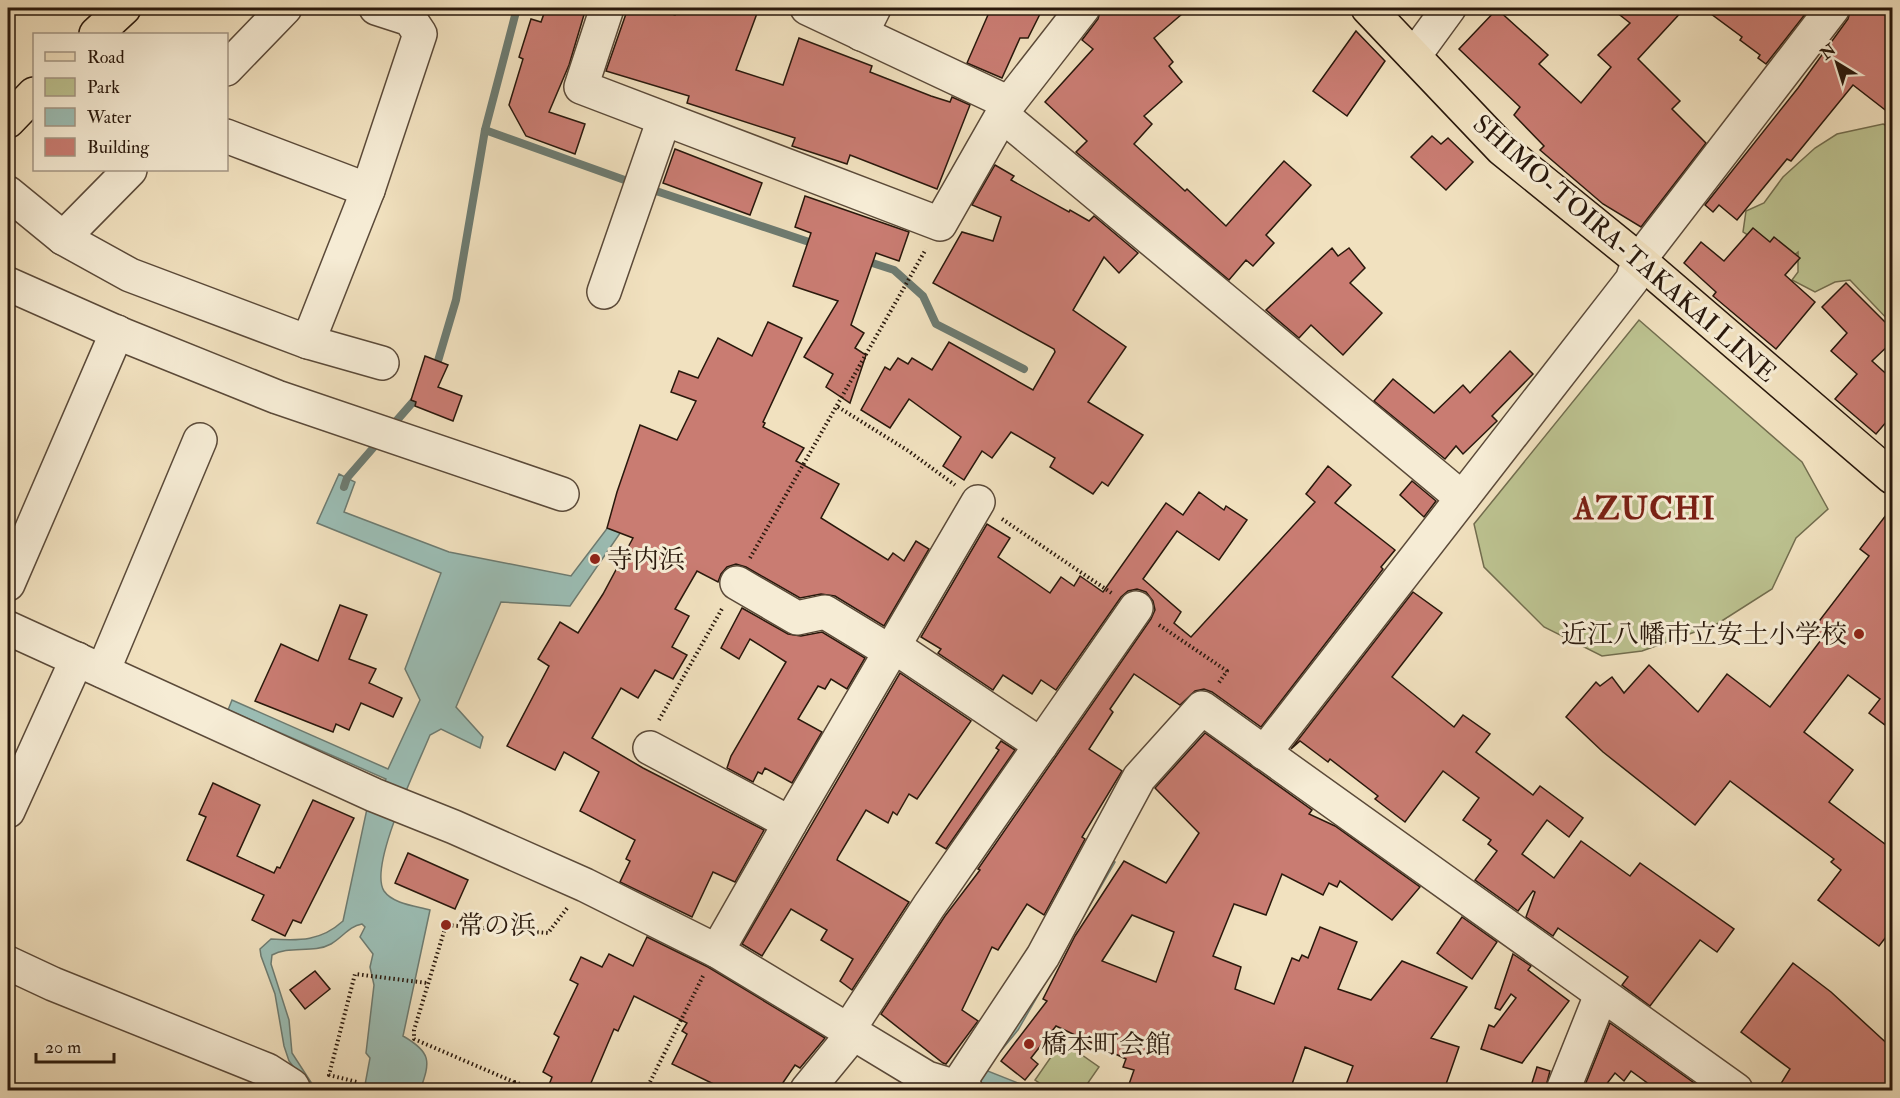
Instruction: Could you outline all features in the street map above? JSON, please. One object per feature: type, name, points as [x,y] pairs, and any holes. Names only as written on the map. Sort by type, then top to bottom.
[{"type":"main road","points":[[97,33],[124,8]]},
{"type":"main road","name":"SHIMO-TOIRA-TAKAKAI LINE","points":[[1368,8],[1502,150],[1639,260],[1893,477]]},
{"type":"main road","points":[[8,121],[33,95]]},
{"type":"street","points":[[228,67],[285,8]]},
{"type":"street","points":[[308,342],[368,190],[420,34],[410,19],[375,8]]},
{"type":"street","points":[[607,8],[580,87],[940,224],[1005,109],[1083,8]]},
{"type":"street","points":[[807,8],[868,21],[1005,109],[1462,498]]},
{"type":"street","points":[[1414,56],[1449,8]]},
{"type":"street","points":[[1264,753],[1632,280],[1639,260],[1833,8]]},
{"type":"street","points":[[604,292],[664,119]]},
{"type":"street","points":[[228,137],[368,190]]},
{"type":"street","points":[[63,238],[129,171]]},
{"type":"street","points":[[8,193],[63,238],[130,275],[308,342],[382,363]]},
{"type":"street","points":[[8,284],[117,332],[277,397],[562,494]]},
{"type":"street","points":[[8,584],[117,332]]},
{"type":"street","points":[[8,811],[90,665],[200,440]]},
{"type":"street","points":[[717,951],[891,648],[978,502]]},
{"type":"street","points":[[737,583],[797,618],[825,612],[891,648],[1041,745]]},
{"type":"street","points":[[807,1090],[849,1033],[929,906],[1136,608]]},
{"type":"street","points":[[8,628],[401,807],[454,827],[585,885],[717,951],[849,1033],[927,1078],[951,1088],[1043,956],[1139,778],[1202,708],[1736,1090]]},
{"type":"street","points":[[650,748],[790,823]]},
{"type":"street","points":[[8,963],[53,984],[267,1070],[292,1086],[294,1090]]},
{"type":"street","points":[[1563,1090],[1601,995]]},
{"type":"path","points":[[940,224],[838,407],[907,450],[1035,543],[1136,608],[1227,671],[1202,708]]},
{"type":"path","points":[[539,1090],[514,1082],[414,1039],[414,1030],[446,925],[548,933],[585,885]]},
{"type":"path","points":[[646,1090],[717,951]]},
{"type":"path","points":[[361,972],[428,983]]},
{"type":"path","points":[[355,1090],[357,1082],[330,1075],[355,974],[428,983]]},
{"type":"path","points":[[509,1090],[514,1082]]},
{"type":"green space","points":[[1883,124],[1892,128],[1892,324],[1850,280],[1835,282],[1815,292],[1792,280],[1798,272],[1798,252],[1787,261],[1743,232],[1746,211],[1764,203],[1783,177],[1815,148],[1837,134]]},
{"type":"green space","points":[[1639,320],[1802,462],[1828,509],[1796,538],[1772,589],[1717,624],[1642,651],[1602,656],[1544,627],[1484,567],[1474,524]]},
{"type":"green space","points":[[1062,1041],[1099,1067],[1083,1090],[1050,1090],[1035,1080]]},
{"type":"water","points":[[339,474],[355,482],[344,512],[449,552],[571,576],[615,518],[625,526],[570,606],[501,602],[456,707],[483,737],[480,748],[441,729],[430,735],[388,839],[381,878],[384,891],[399,902],[430,910],[403,1036],[419,1047],[426,1058],[426,1072],[420,1090],[364,1090],[370,1058],[366,1053],[374,985],[370,967],[373,954],[360,937],[365,927],[362,924],[353,927],[324,947],[286,950],[272,955],[271,964],[289,1020],[292,1053],[316,1090],[308,1090],[306,1083],[289,1061],[284,1046],[275,994],[260,949],[271,939],[301,939],[327,933],[343,921],[368,804],[386,779],[228,710],[232,700],[388,769],[420,700],[405,669],[441,573],[317,523]]},
{"type":"water","points":[[1104,857],[1115,862],[1018,1030],[985,1070],[1023,1085],[1021,1090],[1009,1090],[983,1083],[973,1090]]},
{"type":"building","points":[[546,8],[586,8],[569,65],[549,112],[585,124],[575,154],[526,136],[509,105],[523,59],[519,57],[531,19],[541,22]]},
{"type":"building","points":[[628,8],[655,8],[675,15],[677,8],[759,8],[736,70],[783,85],[799,38],[872,66],[870,72],[931,96],[950,102],[952,97],[970,105],[937,189],[850,155],[847,164],[792,146],[795,138],[687,103],[689,96],[606,71]]},
{"type":"building","points":[[991,8],[1043,8],[1028,38],[1020,38],[1002,78],[967,63]]},
{"type":"building","points":[[1101,8],[1189,8],[1154,38],[1173,62],[1169,66],[1182,82],[1144,116],[1152,124],[1134,144],[1226,226],[1284,161],[1311,185],[1266,235],[1274,243],[1253,266],[1246,260],[1229,280],[1076,152],[1087,141],[1045,102],[1093,49],[1082,40],[1098,19]]},
{"type":"building","points":[[1611,8],[1685,8],[1638,59],[1680,101],[1672,109],[1706,143],[1641,227],[1603,204],[1540,150],[1544,146],[1514,115],[1520,107],[1459,49],[1497,9],[1548,55],[1539,64],[1581,103],[1611,67],[1598,55],[1630,23]]},
{"type":"building","points":[[1703,8],[1810,8],[1766,64],[1758,58],[1760,55],[1740,40],[1742,37]]},
{"type":"building","points":[[1851,8],[1893,8],[1893,116],[1853,85],[1791,161],[1787,159],[1737,220],[1719,205],[1713,212],[1705,205],[1798,88],[1848,19]]},
{"type":"building","points":[[1356,31],[1385,61],[1347,116],[1313,91]]},
{"type":"building","points":[[1432,136],[1441,144],[1448,138],[1473,162],[1446,190],[1411,157]]},
{"type":"building","points":[[675,149],[762,183],[750,215],[663,183]]},
{"type":"building","points":[[995,165],[1014,176],[1011,180],[1069,212],[1070,210],[1089,221],[1094,216],[1138,253],[1119,273],[1104,257],[1073,310],[1126,347],[1088,402],[1143,435],[1108,486],[1102,482],[1093,494],[1050,467],[1055,458],[1011,432],[992,458],[982,451],[964,480],[943,466],[961,437],[909,399],[890,428],[861,410],[885,367],[890,370],[898,358],[908,364],[912,358],[932,370],[949,342],[1033,390],[1055,352],[1054,349],[933,283],[962,232],[993,241],[1001,217],[972,205]]},
{"type":"building","points":[[805,196],[909,232],[899,261],[876,253],[851,325],[864,333],[855,348],[866,355],[850,403],[826,387],[833,374],[804,357],[838,301],[793,286],[811,233],[795,227]]},
{"type":"building","points":[[1753,228],[1770,242],[1774,237],[1800,258],[1785,275],[1815,302],[1776,349],[1713,296],[1716,292],[1684,263],[1701,242],[1724,261]]},
{"type":"building","points":[[1332,248],[1338,256],[1349,248],[1365,268],[1350,283],[1382,313],[1343,355],[1311,325],[1299,338],[1266,310]]},
{"type":"building","points":[[1846,283],[1893,330],[1893,341],[1872,361],[1893,380],[1893,414],[1876,434],[1835,399],[1857,374],[1831,351],[1847,333],[1822,307]]},
{"type":"building","points":[[768,322],[802,338],[763,422],[765,423],[763,427],[804,448],[796,461],[839,484],[821,518],[888,560],[893,553],[904,561],[916,541],[929,549],[884,626],[835,596],[821,594],[800,598],[746,567],[736,564],[727,567],[718,582],[697,571],[675,609],[689,616],[672,647],[687,655],[673,679],[655,670],[638,698],[621,688],[592,738],[643,768],[764,830],[735,882],[713,872],[692,917],[620,882],[630,861],[626,859],[635,840],[580,811],[599,772],[564,752],[555,770],[507,746],[549,666],[538,659],[560,622],[578,633],[603,594],[633,538],[607,528],[640,425],[677,440],[696,401],[671,392],[679,371],[698,378],[718,338],[752,356]]},
{"type":"building","points":[[1510,351],[1533,374],[1492,416],[1497,421],[1463,454],[1456,446],[1445,459],[1374,401],[1393,379],[1434,413],[1463,385],[1470,393]]},
{"type":"building","points":[[425,356],[448,365],[438,387],[462,396],[453,421],[415,406],[416,402],[411,400]]},
{"type":"building","points":[[1328,466],[1351,485],[1335,503],[1395,550],[1381,567],[1383,569],[1261,727],[1212,692],[1204,689],[1195,691],[1180,705],[1134,674],[1110,709],[1113,712],[1089,749],[1122,771],[1082,837],[1085,839],[1044,915],[1027,904],[998,950],[992,947],[962,1010],[978,1021],[946,1064],[943,1063],[881,1014],[945,916],[980,870],[978,869],[1155,610],[1153,601],[1146,592],[1137,589],[1128,591],[1121,597],[1056,690],[1041,680],[1032,694],[1003,675],[993,690],[938,653],[941,649],[921,637],[987,524],[1010,538],[998,557],[1050,593],[1061,577],[1074,586],[1080,576],[1103,592],[1166,503],[1183,515],[1199,492],[1224,510],[1226,506],[1247,520],[1219,560],[1177,531],[1143,579],[1181,612],[1174,623],[1191,637],[1315,502],[1306,494]]},
{"type":"building","points":[[1412,481],[1436,501],[1424,517],[1400,495]]},
{"type":"building","points":[[1893,506],[1893,731],[1869,713],[1880,699],[1848,675],[1804,732],[1853,770],[1829,802],[1893,850],[1893,928],[1879,946],[1818,900],[1841,870],[1831,862],[1834,859],[1730,781],[1695,825],[1603,752],[1566,717],[1596,682],[1600,686],[1612,677],[1624,693],[1649,665],[1698,712],[1727,674],[1770,707],[1821,640],[1810,633],[1869,556],[1860,549]]},
{"type":"building","points":[[1413,592],[1442,613],[1392,677],[1454,727],[1463,715],[1490,734],[1476,752],[1533,795],[1540,786],[1583,818],[1569,837],[1547,820],[1522,854],[1554,878],[1581,841],[1630,876],[1640,863],[1734,929],[1717,952],[1700,940],[1650,1006],[1622,985],[1628,977],[1558,928],[1553,936],[1526,917],[1535,892],[1533,891],[1518,911],[1475,880],[1497,851],[1488,844],[1491,840],[1463,820],[1479,798],[1443,771],[1405,822],[1375,799],[1378,796],[1330,759],[1328,762],[1300,741],[1291,749]]},
{"type":"building","points":[[340,605],[367,615],[349,659],[376,669],[369,683],[402,698],[393,717],[361,703],[349,730],[336,724],[333,732],[255,701],[281,644],[318,661]]},
{"type":"building","points":[[742,608],[788,634],[801,636],[822,632],[865,658],[847,689],[831,679],[825,689],[818,686],[798,719],[822,732],[792,783],[765,768],[762,774],[758,772],[753,782],[727,768],[731,756],[786,662],[750,639],[739,659],[721,648]]},
{"type":"building","points":[[900,673],[971,721],[917,799],[909,794],[897,815],[893,812],[888,823],[866,810],[838,857],[837,860],[909,902],[852,990],[840,981],[853,959],[821,940],[827,930],[791,909],[762,956],[742,944]]},
{"type":"building","points":[[1205,733],[1312,810],[1309,814],[1335,826],[1420,887],[1392,920],[1340,881],[1337,887],[1329,883],[1323,895],[1282,874],[1266,915],[1234,904],[1213,956],[1241,967],[1235,989],[1274,1004],[1292,958],[1299,961],[1302,955],[1308,958],[1320,927],[1357,942],[1338,989],[1371,1000],[1402,961],[1467,987],[1431,1038],[1459,1047],[1444,1090],[1344,1090],[1353,1066],[1305,1047],[1290,1090],[1127,1090],[1134,1070],[1123,1067],[1126,1059],[1056,1026],[1031,1058],[1038,1064],[1025,1080],[1001,1061],[1047,1001],[1043,999],[1075,936],[1124,861],[1166,883],[1199,833],[1155,788]],"holes":[[[1132,915],[1174,932],[1156,982],[1102,961]]]},
{"type":"building","points":[[1001,741],[1015,750],[946,849],[936,843],[999,750],[996,748]]},
{"type":"building","points":[[213,783],[260,805],[237,856],[274,873],[277,867],[280,868],[313,800],[354,818],[301,923],[293,920],[285,936],[252,920],[264,895],[187,860],[206,817],[199,814]]},
{"type":"building","points":[[408,853],[468,880],[455,909],[395,883]]},
{"type":"building","points":[[1462,917],[1497,942],[1472,979],[1437,953]]},
{"type":"building","points":[[647,937],[708,967],[825,1038],[800,1068],[795,1065],[778,1090],[726,1090],[672,1064],[687,1034],[682,1031],[687,1023],[634,996],[618,1031],[614,1029],[588,1090],[547,1090],[552,1077],[543,1072],[559,1037],[554,1034],[578,984],[570,980],[581,957],[602,967],[609,954],[633,966]]},
{"type":"building","points":[[1513,954],[1531,966],[1528,970],[1569,1001],[1522,1063],[1481,1049],[1489,1025],[1494,1027],[1516,998],[1511,994],[1500,1010],[1495,1008]]},
{"type":"building","points":[[1793,963],[1831,992],[1893,1049],[1893,1090],[1777,1090],[1790,1069],[1741,1032]]},
{"type":"building","points":[[315,971],[330,989],[305,1009],[290,990]]},
{"type":"building","points":[[1610,1023],[1704,1090],[1657,1090],[1631,1071],[1624,1081],[1615,1073],[1602,1090],[1583,1090]]},
{"type":"building","points":[[1537,1067],[1550,1071],[1545,1090],[1531,1086]]},
{"type":"waterway","points":[[435,371],[456,300],[485,130],[517,8]]},
{"type":"waterway","points":[[485,130],[633,183]]},
{"type":"waterway","points":[[647,188],[818,245]]},
{"type":"waterway","points":[[863,260],[894,270],[923,296],[936,324],[1024,369]]},
{"type":"waterway","points":[[391,427],[419,395]]},
{"type":"waterway","points":[[344,487],[347,478],[380,440]]},
{"type":"place","name":"寺内浜","points":[[595,559]]},
{"type":"place","name":"近江八幡市立安土小学校","points":[[1859,634]]},
{"type":"place","name":"常の浜","points":[[446,925]]},
{"type":"place","name":"橋本町会館","points":[[1029,1044]]},
{"type":"district","name":"AZUCHI","points":[[1645,508]]}]
